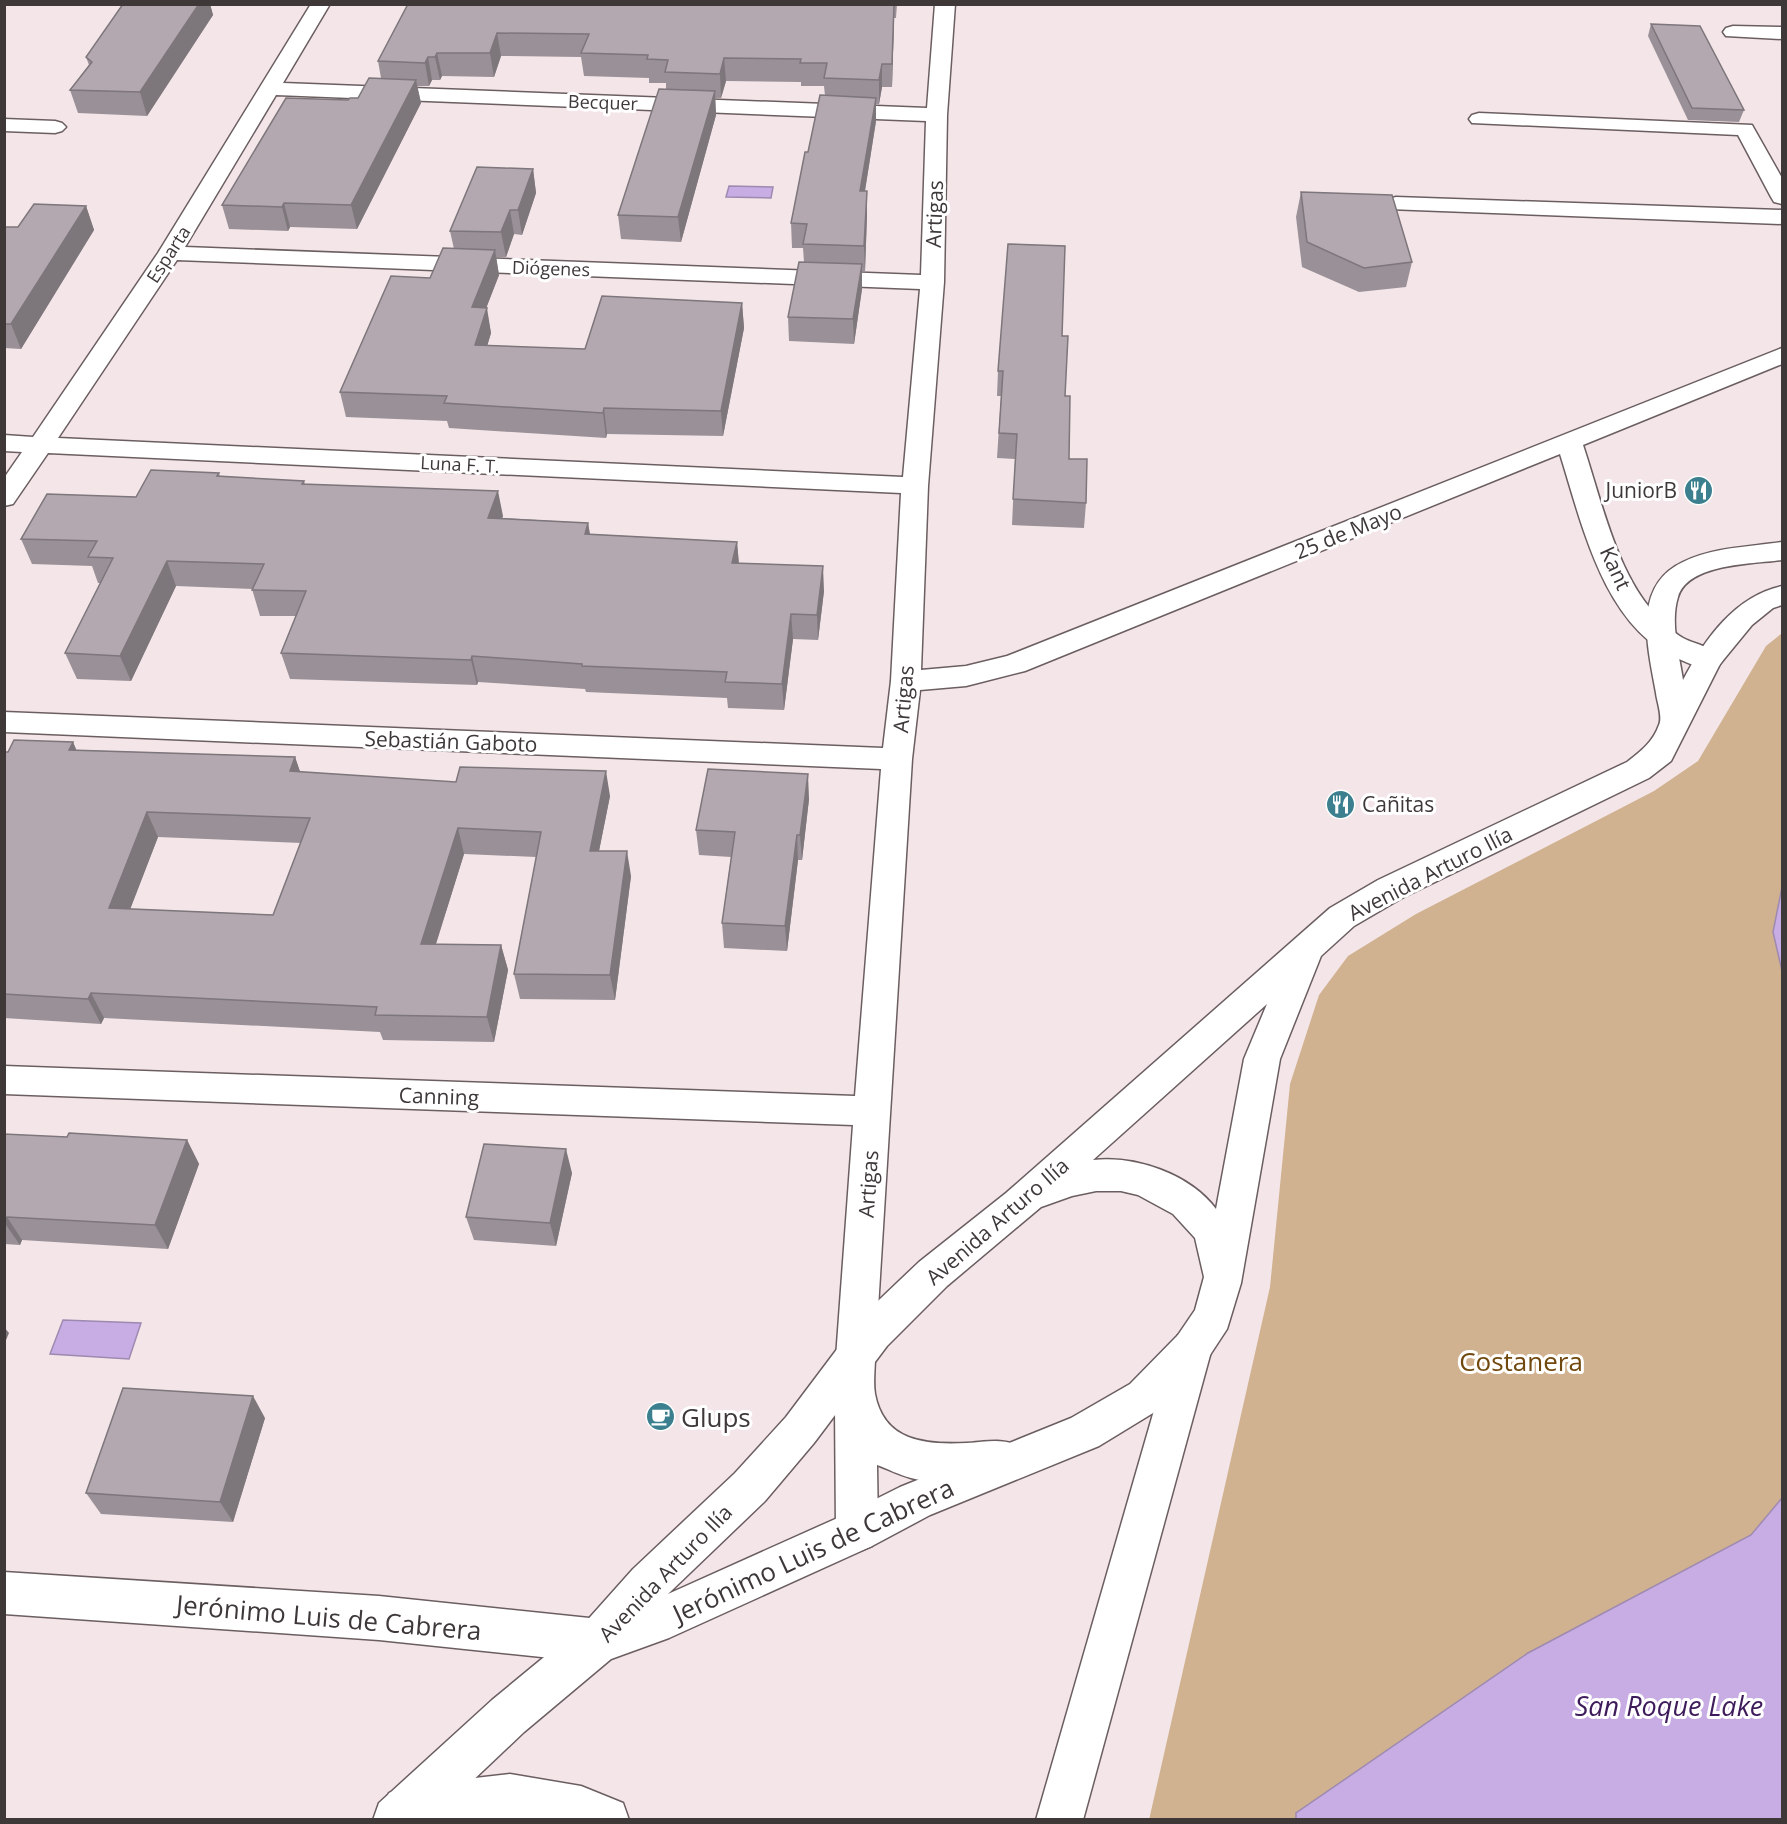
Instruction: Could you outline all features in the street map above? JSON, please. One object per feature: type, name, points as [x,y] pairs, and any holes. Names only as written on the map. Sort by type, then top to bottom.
[{"type":"street","name":"Esparta","points":[[4,498],[170,253],[321,4]]},
{"type":"street","name":"Artigas","points":[[857,1531],[855,1375],[897,759],[906,681],[915,486],[932,282],[937,116],[945,4]]},
{"type":"street","points":[[1733,32],[1782,33]]},
{"type":"street","name":"Becquer","points":[[268,90],[937,116]]},
{"type":"street","points":[[1479,119],[1745,129],[1782,197]]},
{"type":"street","points":[[4,125],[55,127]]},
{"type":"street","points":[[1396,204],[1782,217]]},
{"type":"street","name":"Diógenes","points":[[170,253],[932,282]]},
{"type":"street","name":"25 de Mayo","points":[[906,681],[966,676],[1015,664],[1782,355]]},
{"type":"street","name":"Kant","points":[[1569,442],[1612,567],[1637,612],[1667,642],[1708,660]]},
{"type":"street","name":"Luna F. T.","points":[[4,443],[915,486]]},
{"type":"street","points":[[1677,723],[1662,637],[1663,597],[1673,581],[1696,566],[1782,551]]},
{"type":"street","name":"Avenida Arturo Ilía","points":[[401,1814],[508,1716],[599,1641],[648,1584],[750,1487],[800,1430],[855,1375],[893,1312],[925,1282],[1019,1204],[1342,917],[1390,889],[1638,770],[1659,753],[1677,723],[1708,660],[1742,618],[1763,602],[1782,595]]},
{"type":"street","name":"Sebastián Gaboto","points":[[4,722],[897,759]]},
{"type":"street","points":[[1059,1820],[1192,1348],[1213,1317],[1222,1283],[1262,1059],[1308,946]]},
{"type":"street","name":"Canning","points":[[4,1080],[873,1111]]},
{"type":"street","points":[[1019,1204],[1050,1188],[1080,1179],[1105,1175],[1148,1182],[1190,1206],[1206,1223],[1216,1244],[1222,1283]]},
{"type":"street","name":"Jerónimo Luis de Cabrera","points":[[4,1593],[379,1618],[599,1641],[654,1623],[857,1531],[915,1501],[1085,1432],[1144,1397],[1192,1348]]},
{"type":"street","name":"Artigas","points":[[855,1375],[861,1415],[872,1436],[894,1454],[920,1462],[962,1464],[1022,1457]]},
{"type":"street","points":[[401,1814],[510,1797],[581,1809],[606,1820]]},
{"type":"green space","name":"Costanera","points":[[1782,633],[1782,887],[1773,932],[1782,971],[1782,1498],[1751,1535],[1528,1653],[1296,1813],[1296,1819],[1149,1820],[1270,1287],[1290,1084],[1319,995],[1348,956],[1416,914],[1654,791],[1698,761],[1766,646]]},
{"type":"water","points":[[729,186],[773,187],[771,198],[726,197]]},
{"type":"water","points":[[1782,887],[1782,971],[1773,932]]},
{"type":"water","points":[[63,1320],[141,1323],[129,1359],[50,1354]]},
{"type":"water","name":"San Roque Lake","points":[[1782,1498],[1782,1819],[1296,1819],[1296,1813],[1528,1653],[1751,1535]]},
{"type":"building","points":[[123,4],[199,4],[140,92],[70,90],[92,62],[86,57]]},
{"type":"building","points":[[408,4],[894,4],[892,64],[882,64],[879,80],[824,78],[827,63],[800,63],[801,59],[724,58],[720,74],[665,72],[668,60],[647,59],[648,55],[581,53],[589,34],[497,33],[490,53],[437,53],[435,57],[428,57],[425,63],[378,61]]},
{"type":"building","points":[[1651,24],[1700,26],[1744,110],[1692,108]]},
{"type":"building","points":[[369,78],[416,80],[351,205],[284,203],[282,207],[222,205],[286,98],[348,100],[358,98]]},
{"type":"building","points":[[659,89],[715,91],[678,217],[618,215]]},
{"type":"building","points":[[820,95],[876,98],[860,191],[867,191],[864,246],[803,244],[807,224],[791,223],[805,152],[808,152]]},
{"type":"building","points":[[477,167],[533,169],[518,210],[510,210],[501,232],[450,231]]},
{"type":"building","points":[[1301,192],[1392,195],[1412,262],[1364,268],[1307,242]]},
{"type":"building","points":[[34,204],[86,206],[11,324],[4,324],[4,227],[18,227]]},
{"type":"building","points":[[1008,244],[1065,246],[1062,336],[1068,336],[1065,396],[1070,396],[1069,459],[1087,459],[1086,503],[1013,499],[1017,434],[999,433],[1003,371],[998,371]]},
{"type":"building","points":[[443,248],[495,250],[472,307],[487,308],[475,345],[585,349],[602,296],[742,303],[721,411],[604,408],[603,413],[444,403],[447,396],[340,392],[391,276],[430,278]]},
{"type":"building","points":[[799,262],[862,264],[853,319],[788,317]]},
{"type":"building","points":[[151,470],[219,473],[217,476],[304,481],[302,484],[498,491],[488,518],[588,523],[585,534],[737,542],[732,563],[823,566],[817,615],[791,614],[782,684],[725,682],[727,672],[582,666],[582,664],[472,656],[471,660],[281,653],[306,591],[252,590],[264,564],[167,561],[120,656],[65,653],[113,558],[88,557],[97,541],[21,539],[47,494],[136,497]]},
{"type":"building","points":[[14,740],[73,742],[69,750],[295,757],[290,771],[456,782],[460,767],[606,771],[590,851],[627,851],[610,975],[514,974],[541,832],[458,828],[421,944],[501,945],[487,1017],[375,1015],[377,1007],[91,993],[88,999],[4,994],[4,752],[8,752]],"holes":[[[147,812],[310,818],[273,915],[109,908]]]},
{"type":"building","points":[[708,769],[808,774],[785,926],[722,923],[735,832],[696,830]]},
{"type":"building","points":[[69,1133],[187,1140],[155,1225],[7,1217],[4,1222],[4,1134],[67,1137]]},
{"type":"building","points":[[484,1144],[566,1149],[550,1223],[466,1217]]},
{"type":"building","points":[[123,1388],[253,1396],[220,1502],[86,1493]]},
{"type":"place","name":"JuniorB","points":[[1698,490]]},
{"type":"place","name":"Cañitas","points":[[1341,804]]},
{"type":"place","name":"Glups","points":[[660,1417]]}]
